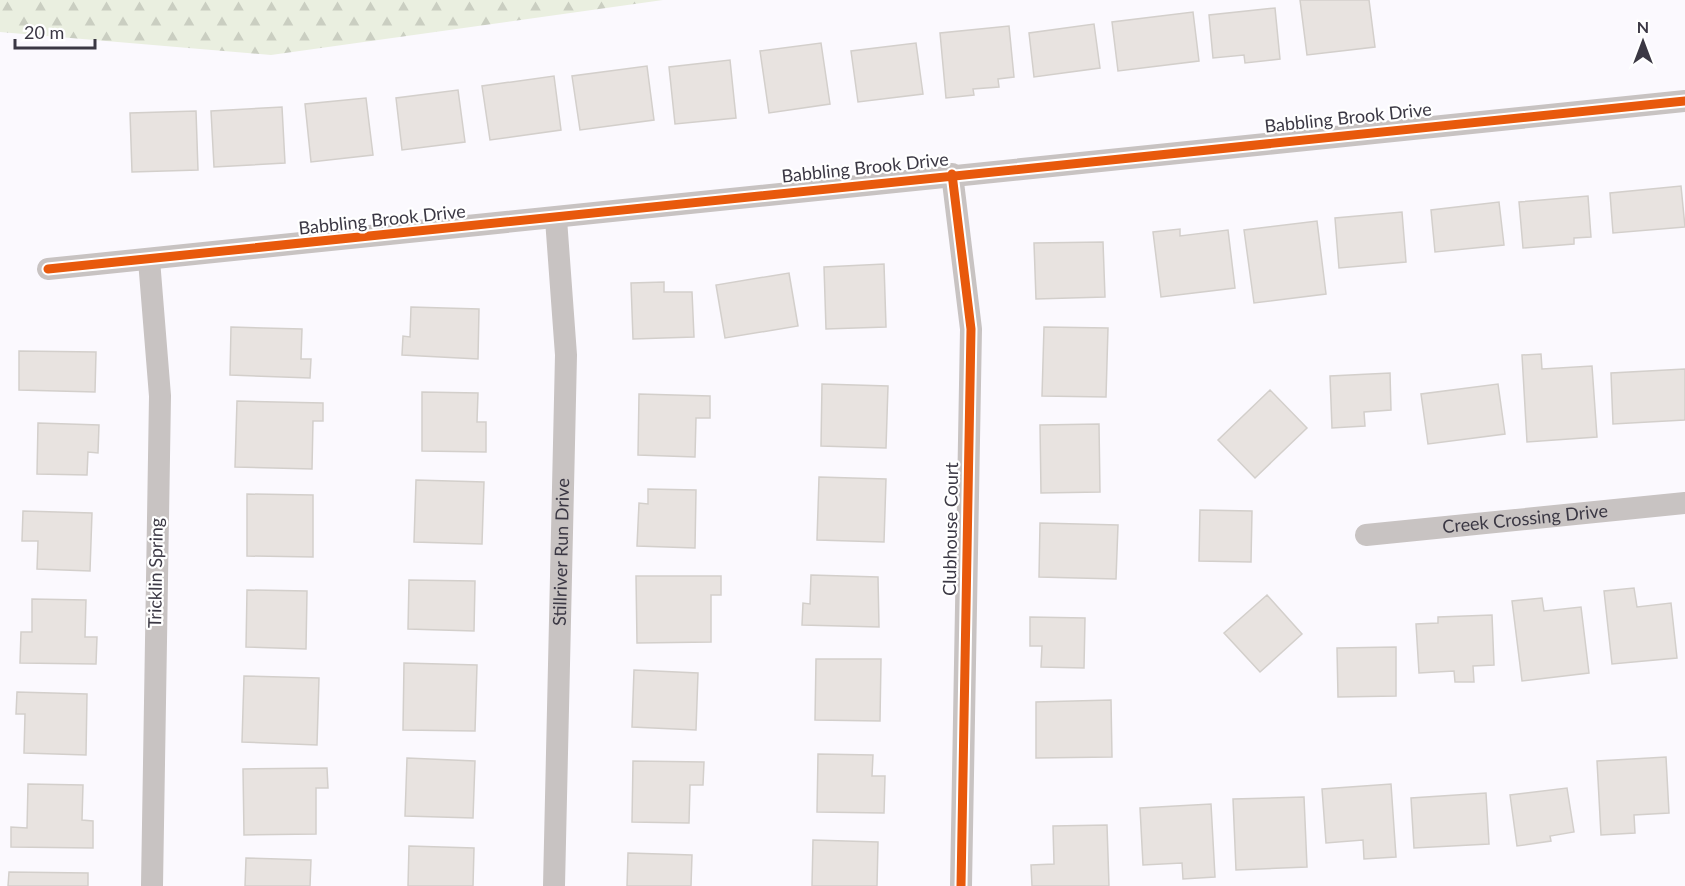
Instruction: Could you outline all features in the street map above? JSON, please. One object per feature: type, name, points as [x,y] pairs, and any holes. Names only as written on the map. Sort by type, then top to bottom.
[{"type":"street","name":"Babbling Brook Drive","points":[[48,269],[556,219],[952,174],[1685,101]]},
{"type":"street","name":"Clubhouse Court","points":[[952,174],[971,329],[961,886]]},
{"type":"street","name":"Stillriver Run Drive","points":[[554,886],[566,355],[556,219]]},
{"type":"street","name":"Tricklin Spring","points":[[149,260],[160,396],[152,886]]},
{"type":"street","name":"Creek Crossing Drive","points":[[1366,535],[1685,503]]},
{"type":"green space","points":[[0,0],[663,0],[271,55],[0,32]]},
{"type":"building","points":[[1300,0],[1369,0],[1375,47],[1307,55]]},
{"type":"building","points":[[1275,8],[1280,59],[1245,63],[1244,55],[1213,58],[1209,15]]},
{"type":"building","points":[[1193,12],[1199,61],[1118,71],[1112,22]]},
{"type":"building","points":[[1094,24],[1100,68],[1034,77],[1029,33]]},
{"type":"building","points":[[1009,26],[1014,77],[998,79],[999,87],[973,89],[974,95],[946,98],[940,33]]},
{"type":"building","points":[[821,43],[830,104],[769,113],[760,51]]},
{"type":"building","points":[[916,43],[923,94],[858,102],[851,51]]},
{"type":"building","points":[[730,60],[736,118],[675,124],[669,67]]},
{"type":"building","points":[[647,66],[654,120],[580,130],[572,76]]},
{"type":"building","points":[[554,76],[561,130],[490,140],[482,86]]},
{"type":"building","points":[[458,90],[465,142],[402,150],[396,98]]},
{"type":"building","points":[[366,98],[373,155],[311,162],[305,104]]},
{"type":"building","points":[[282,107],[285,163],[214,167],[211,111]]},
{"type":"building","points":[[196,111],[198,170],[132,172],[130,113]]},
{"type":"building","points":[[1681,186],[1685,227],[1613,233],[1610,193]]},
{"type":"building","points":[[1588,196],[1591,237],[1574,238],[1574,244],[1523,248],[1519,202]]},
{"type":"building","points":[[1499,202],[1504,245],[1435,252],[1431,210]]},
{"type":"building","points":[[1402,212],[1406,262],[1339,268],[1335,218]]},
{"type":"building","points":[[1317,221],[1326,294],[1254,303],[1244,230]]},
{"type":"building","points":[[1180,229],[1180,236],[1228,230],[1235,288],[1161,297],[1153,232]]},
{"type":"building","points":[[1103,242],[1105,297],[1036,299],[1034,243]]},
{"type":"building","points":[[884,264],[886,327],[826,329],[824,267]]},
{"type":"building","points":[[789,273],[798,326],[725,338],[716,285]]},
{"type":"building","points":[[664,282],[664,292],[692,292],[694,337],[633,339],[631,283]]},
{"type":"building","points":[[411,307],[479,309],[478,359],[402,355],[403,336],[410,337]]},
{"type":"building","points":[[231,327],[302,329],[301,359],[311,359],[310,378],[230,375]]},
{"type":"building","points":[[1044,327],[1108,328],[1106,397],[1042,396]]},
{"type":"building","points":[[19,351],[96,352],[95,392],[19,390]]},
{"type":"building","points":[[1541,354],[1542,369],[1592,366],[1597,437],[1527,442],[1522,355]]},
{"type":"building","points":[[1685,369],[1685,420],[1613,424],[1611,373]]},
{"type":"building","points":[[1390,373],[1391,410],[1364,412],[1365,426],[1332,428],[1330,376]]},
{"type":"building","points":[[822,384],[888,386],[886,448],[821,446]]},
{"type":"building","points":[[1498,384],[1505,434],[1428,444],[1421,394]]},
{"type":"building","points":[[1270,390],[1307,428],[1255,478],[1218,440]]},
{"type":"building","points":[[422,392],[478,393],[477,422],[486,422],[486,452],[422,451]]},
{"type":"building","points":[[639,394],[710,396],[710,418],[696,418],[695,457],[638,455]]},
{"type":"building","points":[[237,401],[323,403],[323,421],[313,421],[312,469],[235,467]]},
{"type":"building","points":[[38,423],[99,425],[98,453],[88,452],[87,475],[37,474]]},
{"type":"building","points":[[1099,424],[1100,492],[1041,493],[1040,425]]},
{"type":"building","points":[[819,477],[886,479],[884,542],[817,540]]},
{"type":"building","points":[[416,480],[484,482],[482,544],[414,542]]},
{"type":"building","points":[[648,489],[696,490],[695,548],[637,546],[639,503],[648,504]]},
{"type":"building","points":[[247,494],[313,495],[313,557],[247,556]]},
{"type":"building","points":[[1200,510],[1252,511],[1251,562],[1199,561]]},
{"type":"building","points":[[23,511],[92,513],[90,571],[37,569],[38,541],[22,541]]},
{"type":"building","points":[[1040,523],[1118,525],[1116,579],[1039,577]]},
{"type":"building","points":[[811,575],[878,577],[879,627],[802,625],[803,603],[810,604]]},
{"type":"building","points":[[636,576],[721,576],[721,595],[711,595],[711,642],[637,643]]},
{"type":"building","points":[[409,580],[475,581],[474,631],[408,629]]},
{"type":"building","points":[[1634,588],[1637,607],[1671,603],[1677,658],[1612,664],[1604,591]]},
{"type":"building","points":[[247,590],[307,591],[306,649],[246,647]]},
{"type":"building","points":[[1267,595],[1302,634],[1260,672],[1224,633]]},
{"type":"building","points":[[1542,598],[1544,611],[1581,607],[1589,673],[1522,681],[1512,601]]},
{"type":"building","points":[[32,599],[86,600],[85,637],[97,637],[96,664],[20,663],[21,632],[32,632]]},
{"type":"building","points":[[1492,615],[1494,665],[1473,666],[1474,682],[1455,682],[1454,671],[1419,673],[1416,624],[1438,623],[1438,617]]},
{"type":"building","points":[[1030,617],[1085,618],[1084,668],[1041,667],[1042,646],[1030,646]]},
{"type":"building","points":[[1396,647],[1396,696],[1338,697],[1337,648]]},
{"type":"building","points":[[816,659],[881,659],[880,721],[815,720]]},
{"type":"building","points":[[404,663],[477,665],[475,731],[403,730]]},
{"type":"building","points":[[634,670],[698,673],[696,730],[632,727]]},
{"type":"building","points":[[244,676],[319,678],[317,745],[242,742]]},
{"type":"building","points":[[17,692],[87,694],[86,755],[24,753],[25,714],[16,714]]},
{"type":"building","points":[[1111,700],[1112,757],[1036,758],[1036,702]]},
{"type":"building","points":[[818,754],[873,755],[872,776],[885,776],[884,813],[817,812]]},
{"type":"building","points":[[1666,757],[1669,813],[1634,815],[1635,833],[1601,835],[1597,761]]},
{"type":"building","points":[[407,758],[475,761],[473,818],[405,816]]},
{"type":"building","points":[[633,761],[704,762],[703,785],[690,785],[689,823],[632,822]]},
{"type":"building","points":[[327,768],[328,788],[316,788],[316,834],[244,835],[243,769]]},
{"type":"building","points":[[28,784],[83,785],[82,820],[93,821],[93,848],[11,847],[11,827],[27,828]]},
{"type":"building","points":[[1391,784],[1396,857],[1364,859],[1363,840],[1326,843],[1322,789]]},
{"type":"building","points":[[1567,788],[1574,832],[1550,836],[1551,841],[1517,846],[1510,795]]},
{"type":"building","points":[[1486,793],[1489,844],[1414,848],[1411,798]]},
{"type":"building","points":[[1304,797],[1307,867],[1236,870],[1233,799]]},
{"type":"building","points":[[1211,804],[1215,877],[1183,879],[1182,863],[1143,865],[1140,808]]},
{"type":"building","points":[[1107,825],[1109,886],[1032,886],[1031,865],[1054,864],[1053,826]]},
{"type":"building","points":[[813,840],[878,842],[877,886],[812,886]]},
{"type":"building","points":[[409,846],[474,848],[473,886],[408,886]]},
{"type":"building","points":[[628,853],[692,855],[691,886],[627,886]]},
{"type":"building","points":[[246,858],[311,860],[310,886],[245,886]]},
{"type":"building","points":[[9,872],[88,873],[88,886],[8,886]]},
{"type":"cycle path","points":[[48,269],[1685,101]]},
{"type":"cycle path","points":[[952,174],[971,329],[961,886]]}]
